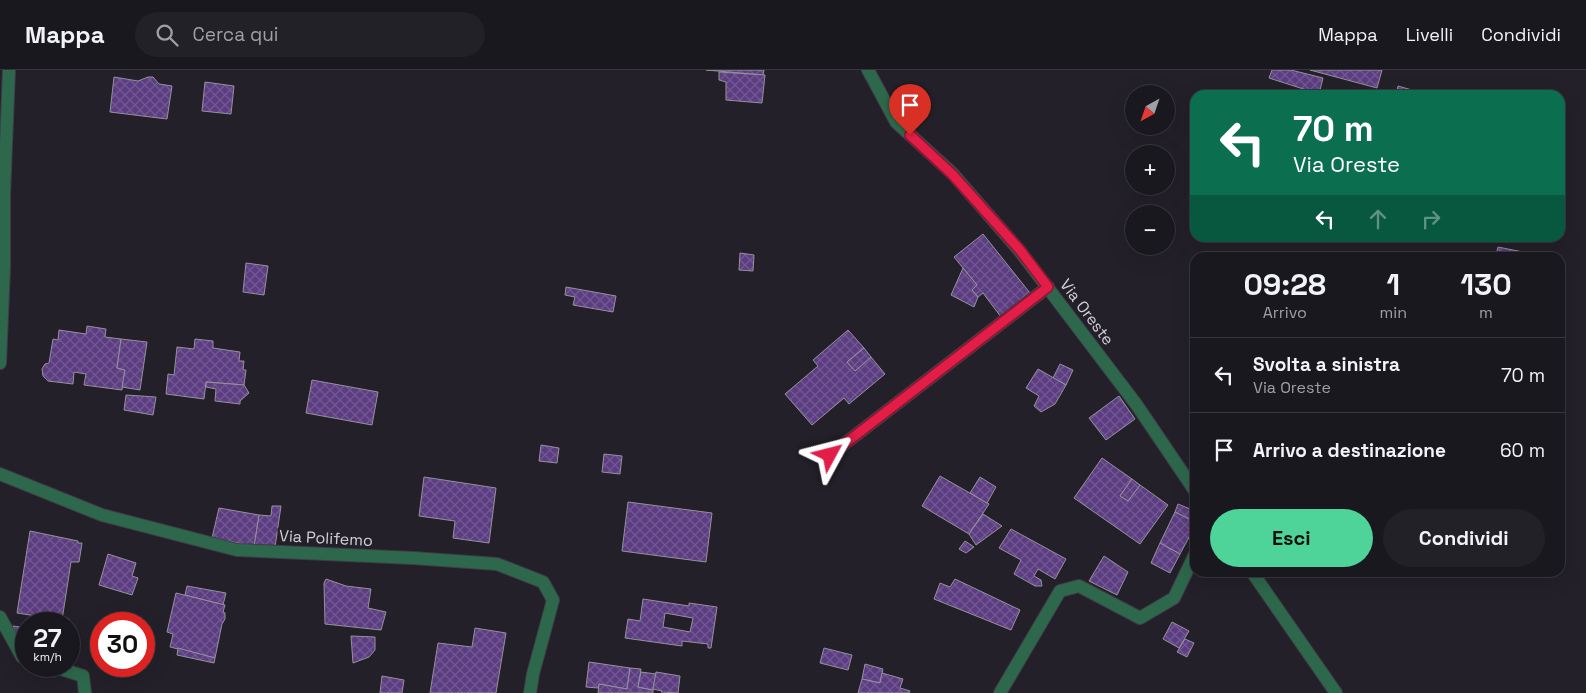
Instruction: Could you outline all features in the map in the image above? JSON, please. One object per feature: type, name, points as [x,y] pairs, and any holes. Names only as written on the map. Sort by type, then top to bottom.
[{"type":"street","points":[[0,362],[4,114],[9,70]]},
{"type":"street","name":"Via Oreste","points":[[868,70],[896,122],[952,174],[1020,250],[1136,404],[1190,484]]},
{"type":"street","points":[[830,455],[1048,287]]},
{"type":"street","name":"Via Polifemo","points":[[0,474],[102,515],[237,550],[497,564],[543,582],[553,600],[533,674],[530,693]]},
{"type":"street","points":[[1000,693],[1060,591],[1078,586],[1140,618],[1174,598],[1190,564]]},
{"type":"street","points":[[1255,577],[1336,693]]},
{"type":"street","points":[[0,617],[15,644]]},
{"type":"street","points":[[80,675],[83,676],[85,693]]},
{"type":"building","points":[[706,70],[764,70],[763,75]]},
{"type":"building","points":[[1272,70],[1291,70],[1323,78],[1320,90],[1306,90],[1269,78]]},
{"type":"building","points":[[1310,70],[1382,70],[1377,88]]},
{"type":"building","points":[[719,72],[765,75],[762,103],[726,100],[726,82],[719,80]]},
{"type":"building","points":[[114,77],[138,81],[153,77],[159,84],[172,86],[167,119],[110,112]]},
{"type":"building","points":[[205,82],[234,86],[231,114],[202,111]]},
{"type":"building","points":[[1398,86],[1412,90],[1397,90]]},
{"type":"building","points":[[983,234],[1030,293],[1001,317],[983,293],[978,297],[972,290],[977,285],[954,257]]},
{"type":"building","points":[[1498,247],[1523,252],[1497,252]]},
{"type":"building","points":[[740,253],[754,255],[753,271],[739,270]]},
{"type":"building","points":[[246,263],[268,266],[264,295],[243,292]]},
{"type":"building","points":[[963,268],[977,285],[972,290],[978,297],[974,307],[951,295]]},
{"type":"building","points":[[566,287],[616,296],[613,312],[573,305],[575,297],[565,295]]},
{"type":"building","points":[[87,326],[106,329],[105,337],[121,339],[117,368],[125,370],[122,390],[84,385],[86,374],[74,372],[73,384],[48,381],[43,376],[42,369],[45,364],[49,363],[53,339],[58,340],[59,330],[86,334]]},
{"type":"building","points":[[848,330],[864,348],[847,362],[855,371],[871,357],[885,374],[849,404],[844,398],[812,425],[785,394],[818,366],[813,360]]},
{"type":"building","points":[[121,339],[147,342],[140,390],[122,387],[125,370],[117,368]]},
{"type":"building","points":[[195,339],[213,341],[213,348],[240,352],[239,361],[244,361],[243,370],[246,370],[244,385],[206,382],[204,399],[166,394],[168,374],[174,375],[177,347],[194,349]]},
{"type":"building","points":[[864,348],[871,357],[855,371],[847,362]]},
{"type":"building","points":[[1060,364],[1073,370],[1066,385],[1053,378]]},
{"type":"building","points":[[1038,369],[1066,385],[1055,404],[1041,412],[1034,406],[1039,396],[1026,388]]},
{"type":"building","points":[[312,380],[378,392],[372,425],[306,413]]},
{"type":"building","points":[[206,382],[244,385],[249,393],[240,401],[240,404],[215,401],[216,389],[206,387]]},
{"type":"building","points":[[126,395],[156,397],[153,415],[124,410]]},
{"type":"building","points":[[1119,396],[1135,419],[1106,440],[1089,418]]},
{"type":"building","points":[[541,445],[559,448],[557,463],[539,461]]},
{"type":"building","points":[[604,454],[622,456],[620,474],[602,472]]},
{"type":"building","points":[[1102,458],[1132,479],[1120,496],[1128,501],[1140,485],[1168,505],[1140,544],[1074,498]]},
{"type":"building","points":[[940,476],[989,504],[969,534],[922,506]]},
{"type":"building","points":[[424,477],[496,488],[489,543],[453,538],[455,521],[419,516]]},
{"type":"building","points":[[980,477],[996,487],[987,503],[970,493]]},
{"type":"building","points":[[1132,479],[1140,485],[1128,501],[1120,496]]},
{"type":"building","points":[[628,502],[712,513],[706,562],[622,551]]},
{"type":"building","points":[[1178,504],[1190,509],[1190,520],[1175,512]]},
{"type":"building","points":[[272,506],[281,506],[275,547],[254,545],[259,515],[271,516]]},
{"type":"building","points":[[219,508],[259,515],[254,546],[212,538]]},
{"type":"building","points":[[1175,512],[1190,520],[1190,535],[1180,554],[1160,543]]},
{"type":"building","points":[[983,514],[1002,526],[976,545],[969,534]]},
{"type":"building","points":[[1011,529],[1066,559],[1055,579],[1038,569],[1034,576],[1041,580],[1042,586],[1035,586],[1014,574],[1021,560],[999,548]]},
{"type":"building","points":[[30,531],[82,543],[79,562],[71,562],[63,612],[17,612]]},
{"type":"building","points":[[965,541],[974,547],[966,553],[959,549]]},
{"type":"building","points":[[1160,543],[1180,554],[1170,573],[1151,563]]},
{"type":"building","points":[[108,554],[136,563],[132,576],[138,578],[132,595],[99,585]]},
{"type":"building","points":[[1104,556],[1128,572],[1117,595],[1089,581]]},
{"type":"building","points":[[326,579],[346,586],[371,589],[368,608],[386,612],[381,630],[325,624],[324,583]]},
{"type":"building","points":[[955,579],[1020,610],[1011,630],[934,599],[940,583],[950,587]]},
{"type":"building","points":[[187,586],[226,593],[223,605],[185,595]]},
{"type":"building","points":[[176,593],[225,605],[223,612],[225,613],[225,619],[222,624],[215,658],[170,647],[173,634],[167,632]]},
{"type":"building","points":[[643,599],[689,606],[689,603],[717,607],[711,648],[708,648],[708,644],[682,641],[682,646],[625,638],[628,619],[640,621]],"holes":[[[665,613],[693,618],[690,632],[663,627]]]},
{"type":"building","points":[[1172,622],[1189,631],[1179,648],[1163,639]]},
{"type":"building","points":[[475,628],[506,633],[496,693],[430,693],[438,643],[472,647]]},
{"type":"building","points":[[351,636],[375,637],[375,650],[369,657],[353,663]]},
{"type":"building","points":[[1185,639],[1194,643],[1187,657],[1177,652]]},
{"type":"building","points":[[178,648],[215,658],[214,663],[177,655]]},
{"type":"building","points":[[824,648],[852,655],[848,670],[820,663]]},
{"type":"building","points":[[589,662],[630,668],[627,689],[599,684],[598,688],[586,687]]},
{"type":"building","points":[[865,664],[883,669],[880,683],[862,679]]},
{"type":"building","points":[[630,668],[641,669],[638,687],[653,690],[653,693],[598,693],[599,684],[627,689]]},
{"type":"building","points":[[641,672],[656,674],[653,690],[638,687]]},
{"type":"building","points":[[656,672],[680,676],[678,693],[661,692],[653,689]]},
{"type":"building","points":[[882,673],[903,679],[900,688],[910,691],[909,693],[858,693],[862,679],[880,683]]},
{"type":"building","points":[[382,676],[404,680],[402,693],[380,693]]},
{"type":"route","points":[[830,455],[1048,287],[1020,250],[952,174],[910,135]]}]
